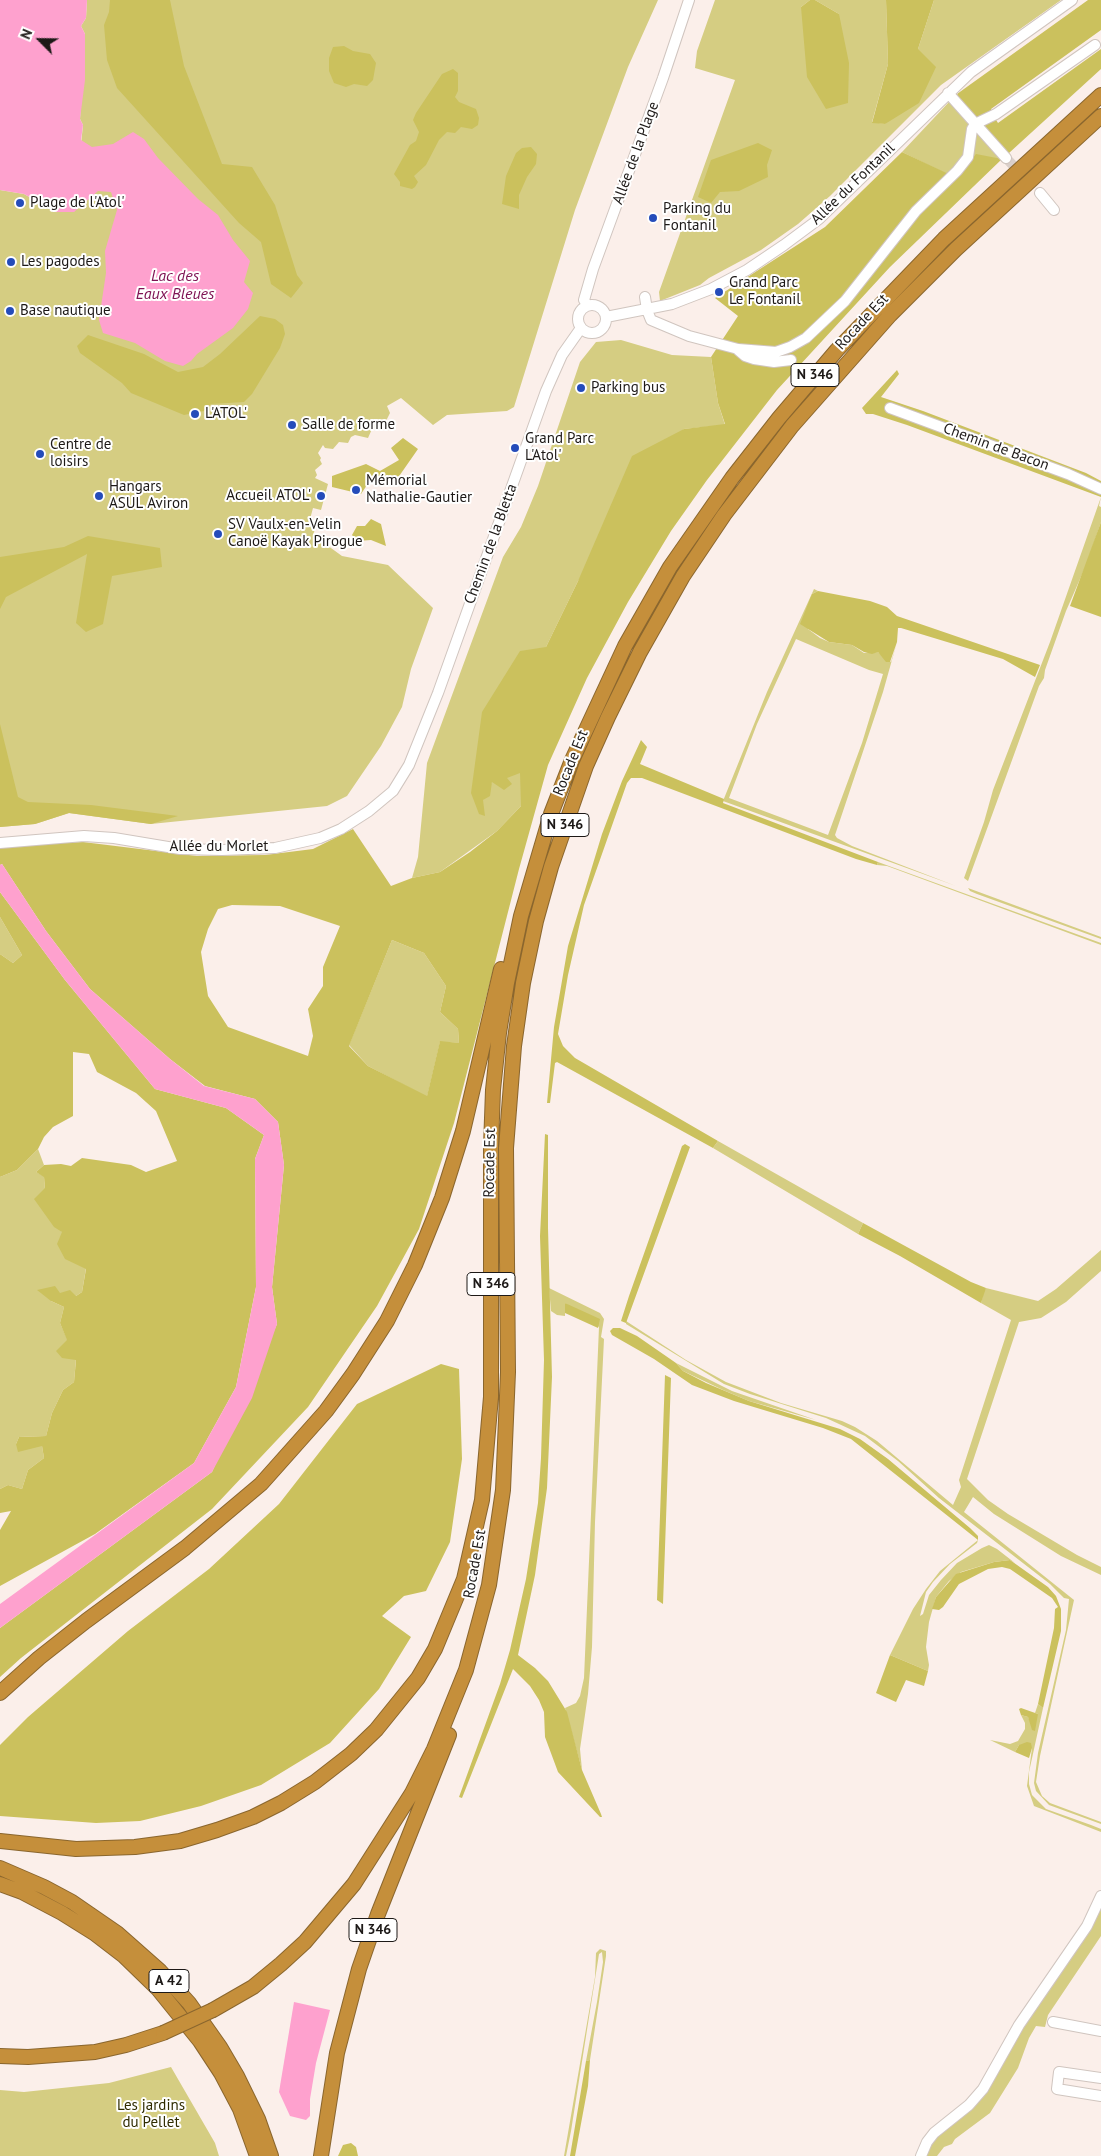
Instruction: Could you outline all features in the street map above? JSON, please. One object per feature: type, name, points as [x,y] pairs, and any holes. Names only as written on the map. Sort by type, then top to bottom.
[{"type":"highway","name":"Rocade Est","points":[[540,848],[572,760],[625,646],[670,567],[732,478],[805,386],[876,308],[1001,184],[1101,95]]},
{"type":"highway","name":"Rocade Est","points":[[450,1711],[466,1670],[489,1586],[503,1490],[508,1372],[506,1148],[515,1037],[523,983],[536,921],[551,867],[586,766],[640,652],[679,584],[724,515],[792,426],[850,359],[936,269],[1013,194],[1101,116]]},
{"type":"highway","points":[[0,1693],[39,1658],[86,1621],[186,1548],[261,1484],[326,1411],[353,1374],[387,1321],[415,1265],[442,1198],[462,1131],[524,874],[540,848]]},
{"type":"highway","name":"N 346","points":[[0,1841],[76,1848],[136,1847],[180,1841],[217,1830],[280,1803],[315,1782],[351,1754],[376,1730],[398,1705],[435,1650],[464,1579],[482,1500],[491,1397],[490,1203],[493,1090],[507,983],[521,916],[540,848]]},
{"type":"highway","name":"N 346","points":[[0,2056],[28,2057],[95,2052],[126,2045],[163,2033],[213,2010],[253,1987],[305,1942],[349,1890],[412,1794],[450,1711]]},
{"type":"highway","name":"N 346","points":[[321,2156],[337,2053],[359,1969],[378,1914],[449,1737],[450,1711]]},
{"type":"highway","name":"A 42","points":[[0,1868],[44,1887],[72,1902],[117,1933],[160,1971],[190,2003],[220,2047],[258,2119],[271,2156]]},
{"type":"highway","points":[[0,1884],[22,1892],[62,1913],[94,1933],[124,1956],[158,1989],[200,2041],[221,2073],[240,2109],[257,2156]]},
{"type":"street","name":"Allée de la Plage","points":[[587,306],[584,300],[590,279],[663,78],[689,0]]},
{"type":"street","name":"Allée du Fontanil","points":[[606,317],[672,304],[711,289],[747,270],[784,245],[819,220],[971,72],[1072,0]]},
{"type":"street","points":[[645,297],[651,320],[689,336],[738,350],[776,352],[790,347],[806,338],[845,301],[916,210],[957,171],[968,157],[972,130],[975,124],[996,114],[1094,45]]},
{"type":"street","points":[[948,93],[1006,158]]},
{"type":"street","points":[[1040,193],[1054,210]]},
{"type":"street","points":[[587,306],[599,306],[606,317],[604,326],[598,332],[589,332],[582,328],[578,315],[587,306]]},
{"type":"street","name":"Chemin de la Bletta","points":[[410,765],[546,390],[562,355],[582,328]]},
{"type":"street","points":[[738,350],[745,356],[754,359],[774,362],[791,360]]},
{"type":"street","name":"Chemin de Bacon","points":[[890,408],[1060,471],[1101,489]]},
{"type":"street","name":"Allée du Morlet","points":[[0,843],[84,836],[114,838],[180,849],[231,850],[275,848],[300,844],[341,829],[360,818],[393,791],[410,765]]},
{"type":"street","points":[[921,2156],[927,2142],[934,2133],[969,2106],[983,2089],[1018,2025],[1087,1926],[1101,1896]]},
{"type":"street","points":[[1053,2022],[1101,2031]]},
{"type":"street","points":[[1101,2078],[1059,2072],[1057,2089],[1101,2096]]},
{"type":"green space","name":"L'ATOL'","points":[[87,0],[658,0],[628,67],[575,210],[514,407],[507,411],[447,415],[433,425],[401,398],[387,406],[390,413],[386,421],[382,421],[380,427],[372,429],[368,438],[355,435],[351,437],[348,443],[339,442],[333,449],[325,448],[323,445],[318,453],[322,464],[315,470],[317,475],[315,478],[328,484],[321,510],[313,508],[310,519],[318,521],[313,535],[342,556],[388,565],[433,608],[411,669],[402,707],[381,746],[347,796],[327,806],[151,824],[69,813],[35,824],[0,827],[0,190],[24,194],[56,212],[74,212],[83,125],[80,119],[85,34],[81,26],[86,18]]},
{"type":"green space","points":[[715,0],[810,0],[801,7],[839,14],[815,0],[886,0],[888,64],[872,122],[885,124],[918,49],[934,0],[1061,0],[941,85],[830,196],[798,224],[761,250],[709,278],[700,285],[660,301],[659,292],[735,80],[695,68],[697,51]]},
{"type":"green space","points":[[949,102],[1002,159],[957,179],[902,152]]},
{"type":"green space","points":[[621,340],[672,355],[711,357],[718,403],[725,425],[684,429],[578,581],[546,647],[483,800],[492,782],[521,772],[521,806],[497,831],[440,872],[412,878],[418,857],[427,763],[503,557],[521,527],[538,486],[580,362],[596,342]]},
{"type":"green space","points":[[1101,497],[1099,506],[1101,507],[1101,522],[1087,563],[1066,611],[1045,670],[1044,678],[1039,686],[968,881],[964,878],[993,790],[1050,642]]},
{"type":"green space","points":[[814,589],[818,591],[812,594],[808,629],[820,638],[829,642],[852,645],[864,653],[878,652],[891,662],[897,642],[883,692],[835,835],[852,846],[956,886],[723,801],[767,692]],"holes":[[[796,639],[869,670],[883,674],[862,743],[828,835],[729,798],[757,724]]]},
{"type":"green space","points":[[878,862],[1101,943],[1101,945],[887,866],[877,865]]},
{"type":"green space","points":[[968,888],[1101,937],[1101,939],[977,894]]},
{"type":"green space","points":[[0,917],[22,955],[13,963],[0,954]]},
{"type":"green space","points":[[392,940],[424,953],[446,986],[440,1012],[458,1029],[459,1043],[440,1042],[427,1097],[368,1066],[349,1045]]},
{"type":"green space","points":[[718,1141],[863,1223],[858,1234],[713,1148]]},
{"type":"green space","points":[[38,1149],[44,1165],[36,1172],[44,1176],[45,1189],[62,1232],[86,1268],[82,1292],[76,1296],[51,1301],[64,1307],[60,1323],[76,1359],[74,1382],[63,1390],[52,1413],[46,1436],[19,1437],[16,1444],[42,1446],[44,1458],[28,1470],[22,1489],[8,1485],[0,1489],[0,1177],[17,1170]]},
{"type":"green space","points":[[1101,1250],[1101,1271],[1066,1302],[1041,1318],[1019,1322],[967,1479],[988,1500],[1008,1514],[1101,1567],[1101,1575],[1061,1556],[994,1514],[973,1497],[964,1512],[1074,1600],[1036,1782],[1042,1796],[1050,1803],[1101,1822],[1101,1824],[1049,1805],[1036,1791],[1034,1783],[1038,1753],[1066,1630],[1069,1599],[1064,1598],[1050,1584],[939,1498],[898,1461],[865,1436],[826,1418],[750,1394],[724,1384],[626,1324],[626,1321],[686,1360],[726,1382],[781,1403],[842,1421],[855,1427],[877,1441],[953,1505],[961,1487],[959,1480],[1011,1320],[981,1303],[984,1291],[986,1288],[1038,1301],[1056,1289]]},
{"type":"green space","points":[[549,1288],[600,1313],[604,1319],[601,1337],[604,1339],[595,1522],[592,1647],[588,1694],[580,1749],[582,1770],[565,1708],[576,1703],[580,1696],[584,1678],[599,1327],[565,1303],[565,1316],[557,1315],[551,1311]]},
{"type":"green space","points":[[676,1363],[732,1391],[816,1420],[749,1401],[683,1371]]},
{"type":"green space","points":[[978,1540],[977,1543],[950,1564],[933,1582],[926,1592],[920,1616],[923,1614],[929,1595],[941,1580],[957,1563],[982,1548],[989,1545],[1015,1563],[1010,1560],[994,1562],[961,1572],[949,1581],[936,1597],[929,1622],[926,1647],[928,1671],[890,1655],[913,1609],[926,1589],[940,1571]]},
{"type":"green space","points":[[1038,1704],[1043,1708],[1029,1772],[1029,1784],[1032,1795],[1046,1809],[1101,1829],[1101,1832],[1034,1806],[1027,1786],[1032,1748],[1019,1745],[1015,1752],[990,1740],[1010,1744],[1018,1741],[1025,1729],[1025,1723],[1021,1715],[1028,1717],[1030,1721],[1038,1714],[1035,1713]]},
{"type":"green space","points":[[1101,1904],[1101,1936],[1048,2015],[1045,2027],[1036,2026],[1029,2038],[1018,2068],[990,2113],[955,2139],[952,2144],[944,2147],[937,2156],[924,2156],[929,2144],[948,2127],[1010,2048]]},
{"type":"green space","points":[[600,1949],[606,1951],[606,1956],[590,2060],[586,2061],[603,1962],[602,1952],[599,1954],[571,2131],[566,2156],[564,2156],[595,1977],[596,1953]]},
{"type":"green space","name":"Les jardins du Pellet","points":[[171,2067],[215,2143],[219,2156],[0,2156],[0,2090],[24,2092],[109,2083]]},
{"type":"shaded area","points":[[110,0],[170,0],[184,66],[222,164],[252,167],[275,205],[297,275],[303,283],[291,298],[271,284],[261,242],[239,223],[117,88],[107,60],[104,25],[109,12]]},
{"type":"shaded area","points":[[810,0],[815,0],[839,14],[849,63],[848,103],[826,109],[807,77],[801,7]]},
{"type":"shaded area","points":[[886,0],[934,0],[918,49],[936,67],[919,103],[885,124],[872,123],[888,64]]},
{"type":"shaded area","points":[[1088,0],[1101,0],[1101,30],[991,109],[993,115],[998,123],[1101,49],[1101,69],[1009,153],[961,101],[957,94]]},
{"type":"shaded area","points":[[344,46],[353,51],[370,54],[376,63],[373,80],[367,86],[354,84],[346,87],[334,83],[329,71],[329,58],[333,47]]},
{"type":"shaded area","points":[[453,69],[458,73],[458,91],[455,97],[459,102],[476,109],[479,118],[478,125],[472,129],[461,127],[455,133],[447,132],[439,140],[426,165],[414,176],[418,182],[415,187],[412,189],[400,186],[400,182],[394,174],[410,145],[416,141],[419,132],[413,120],[416,113],[442,74]]},
{"type":"shaded area","points":[[758,143],[772,150],[767,165],[768,177],[739,191],[720,192],[711,203],[698,197],[711,160]]},
{"type":"shaded area","points":[[531,147],[537,154],[536,164],[527,177],[519,195],[519,209],[502,204],[506,176],[516,153],[522,148]]},
{"type":"shaded area","points":[[902,152],[957,178],[976,154],[1002,159],[890,267],[777,390],[707,480],[671,531],[628,602],[587,678],[548,765],[519,869],[454,1123],[419,1229],[377,1306],[308,1407],[212,1509],[21,1658],[0,1677],[0,1628],[212,1472],[277,1324],[272,1287],[284,1165],[278,1122],[255,1099],[205,1086],[170,1059],[90,989],[46,931],[2,864],[0,865],[0,846],[83,842],[197,856],[265,855],[313,849],[353,829],[391,886],[412,878],[440,872],[470,852],[497,831],[521,806],[520,773],[507,778],[512,784],[504,790],[492,782],[490,796],[483,800],[485,816],[479,814],[471,793],[482,712],[520,651],[546,647],[578,581],[632,456],[684,429],[725,424],[718,403],[711,357],[738,316],[715,298],[825,227]],"holes":[[[232,905],[280,906],[340,926],[323,967],[323,986],[308,1009],[313,1036],[308,1056],[228,1027],[208,996],[201,952],[208,929],[218,909]],[[392,940],[424,953],[446,986],[440,1012],[458,1029],[459,1043],[440,1041],[427,1096],[368,1066],[349,1046]]]},
{"type":"shaded area","points":[[260,316],[275,319],[283,325],[285,334],[280,348],[252,394],[244,402],[211,404],[204,411],[184,415],[131,393],[122,383],[80,353],[77,346],[88,335],[144,354],[178,372],[203,367],[220,354]]},
{"type":"shaded area","points":[[897,370],[899,374],[881,397],[1086,473],[1101,481],[1101,497],[907,425],[873,414],[866,414],[862,408]]},
{"type":"shaded area","points":[[403,438],[418,449],[395,482],[369,482],[361,494],[332,487],[332,476],[366,464],[380,471],[399,460],[391,448]]},
{"type":"shaded area","points":[[371,519],[381,524],[386,546],[371,540],[357,541],[352,535],[357,526],[365,526]]},
{"type":"shaded area","points":[[1101,522],[1101,617],[1070,606]]},
{"type":"shaded area","points":[[88,536],[160,548],[162,567],[112,576],[103,624],[86,632],[76,623],[87,554],[6,597],[0,609],[0,557],[64,547]]},
{"type":"shaded area","points":[[818,591],[870,601],[887,607],[897,616],[1040,665],[1035,677],[1003,659],[901,628],[898,628],[897,642],[890,662],[886,662],[878,652],[872,654],[852,645],[829,642],[800,624],[812,594]]},
{"type":"shaded area","points":[[0,724],[18,797],[28,802],[91,805],[178,816],[151,824],[69,813],[35,824],[0,827]]},
{"type":"shaded area","points":[[641,740],[647,747],[640,764],[724,799],[723,803],[878,862],[877,865],[856,859],[642,778],[631,778],[627,783],[584,905],[568,975],[558,1034],[563,1046],[575,1058],[718,1141],[713,1148],[557,1062],[555,1063],[550,1103],[547,1103],[554,1027],[568,946],[602,834],[622,781]]},
{"type":"shaded area","points":[[0,892],[65,980],[155,1089],[226,1108],[264,1135],[255,1159],[256,1287],[236,1387],[194,1463],[95,1534],[0,1586],[0,1530],[11,1511],[0,1513],[0,1489],[8,1485],[22,1489],[28,1470],[44,1458],[42,1446],[18,1452],[16,1444],[19,1437],[46,1436],[52,1413],[63,1390],[74,1382],[76,1360],[62,1358],[56,1351],[67,1340],[60,1323],[64,1307],[51,1301],[37,1290],[55,1286],[60,1293],[70,1290],[76,1296],[82,1292],[86,1269],[65,1259],[57,1244],[62,1232],[54,1227],[34,1199],[45,1188],[44,1177],[36,1172],[44,1165],[61,1164],[71,1166],[82,1158],[131,1165],[146,1172],[177,1161],[156,1111],[136,1093],[97,1072],[89,1054],[73,1052],[73,1116],[53,1127],[44,1137],[38,1149],[17,1170],[0,1177],[0,954],[13,963],[22,955],[0,917]]},
{"type":"shaded area","points":[[545,1134],[548,1135],[548,1228],[552,1377],[547,1488],[535,1575],[518,1655],[548,1681],[567,1712],[582,1770],[602,1817],[558,1772],[545,1737],[544,1712],[539,1700],[530,1686],[513,1669],[462,1798],[459,1797],[500,1684],[510,1650],[526,1579],[538,1503],[544,1360],[540,1236]]},
{"type":"shaded area","points":[[685,1144],[690,1147],[626,1323],[621,1321],[629,1296],[682,1146]]},
{"type":"shaded area","points":[[863,1223],[971,1282],[986,1288],[981,1303],[858,1234]]},
{"type":"shaded area","points":[[565,1303],[600,1319],[598,1328],[565,1313]]},
{"type":"shaded area","points":[[613,1328],[620,1328],[637,1336],[676,1363],[683,1371],[706,1383],[749,1401],[840,1429],[860,1439],[888,1459],[970,1528],[978,1536],[978,1540],[851,1439],[823,1428],[734,1401],[692,1385],[654,1359],[612,1335],[610,1331]]},
{"type":"shaded area","points":[[441,1364],[459,1369],[462,1459],[450,1542],[426,1591],[404,1596],[382,1616],[411,1637],[379,1689],[330,1743],[261,1785],[201,1806],[140,1821],[96,1823],[0,1816],[0,1745],[28,1717],[128,1631],[209,1569],[279,1504],[357,1404]]},
{"type":"shaded area","points":[[665,1375],[671,1378],[663,1604],[657,1600]]},
{"type":"shaded area","points":[[1010,1560],[1048,1587],[1056,1596],[1061,1609],[1061,1631],[1043,1708],[1038,1704],[1054,1628],[1055,1609],[1058,1607],[1052,1598],[1010,1569],[1002,1567],[988,1569],[959,1584],[943,1607],[939,1610],[932,1609],[936,1597],[956,1574],[994,1562]]},
{"type":"shaded area","points":[[890,1655],[928,1671],[924,1686],[906,1680],[896,1702],[876,1693]]},
{"type":"shaded area","points":[[1019,1709],[1038,1714],[1035,1731],[1032,1730],[1028,1717],[1021,1715]]},
{"type":"shaded area","points":[[1027,1742],[1031,1743],[1032,1748],[1029,1758],[1015,1752],[1019,1745]]},
{"type":"shaded area","points":[[590,2060],[588,2086],[575,2156],[570,2156],[586,2061]]},
{"type":"shaded area","points":[[351,2143],[356,2147],[358,2156],[338,2156],[343,2145]]},
{"type":"water","name":"Lac des Eaux Bleues","points":[[0,0],[87,0],[86,18],[81,26],[85,34],[85,80],[80,119],[83,125],[81,140],[92,147],[113,144],[133,132],[144,139],[158,158],[198,199],[218,215],[233,240],[250,261],[244,282],[253,293],[248,309],[233,328],[183,366],[165,361],[135,343],[103,333],[99,320],[106,273],[105,251],[117,210],[111,192],[98,191],[74,212],[56,212],[24,194],[0,190]]},
{"type":"water","points":[[2,864],[46,931],[90,989],[204,1086],[255,1099],[278,1122],[284,1165],[272,1287],[277,1324],[252,1398],[212,1472],[0,1628],[0,1604],[194,1463],[236,1387],[256,1287],[255,1159],[264,1135],[226,1108],[155,1089],[65,980],[0,892],[0,865]]},
{"type":"water","points":[[294,2002],[330,2010],[316,2063],[310,2099],[310,2116],[306,2120],[290,2116],[279,2092]]},
{"type":"tunnel","points":[[1006,158],[1040,193]]},
{"type":"place","name":"Plage de l'Atol'","points":[[20,203]]},
{"type":"place","name":"Parking du Fontanil","points":[[653,218]]},
{"type":"place","name":"Les pagodes","points":[[11,262]]},
{"type":"place","name":"Grand Parc Le Fontanil","points":[[719,292]]},
{"type":"place","name":"Base nautique","points":[[10,311]]},
{"type":"place","name":"Parking bus","points":[[581,388]]},
{"type":"place","name":"L'ATOL'","points":[[195,414]]},
{"type":"place","name":"Salle de forme","points":[[292,425]]},
{"type":"place","name":"Grand Parc L'Atol'","points":[[515,448]]},
{"type":"place","name":"Centre de loisirs","points":[[40,454]]},
{"type":"place","name":"Mémorial Nathalie-Gautier","points":[[356,490]]},
{"type":"place","name":"Hangars ASUL Aviron","points":[[99,496]]},
{"type":"place","name":"Accueil ATOL'","points":[[321,496]]},
{"type":"place","name":"SV Vaulx-en-Velin Canoë Kayak Pirogue","points":[[218,534]]}]
